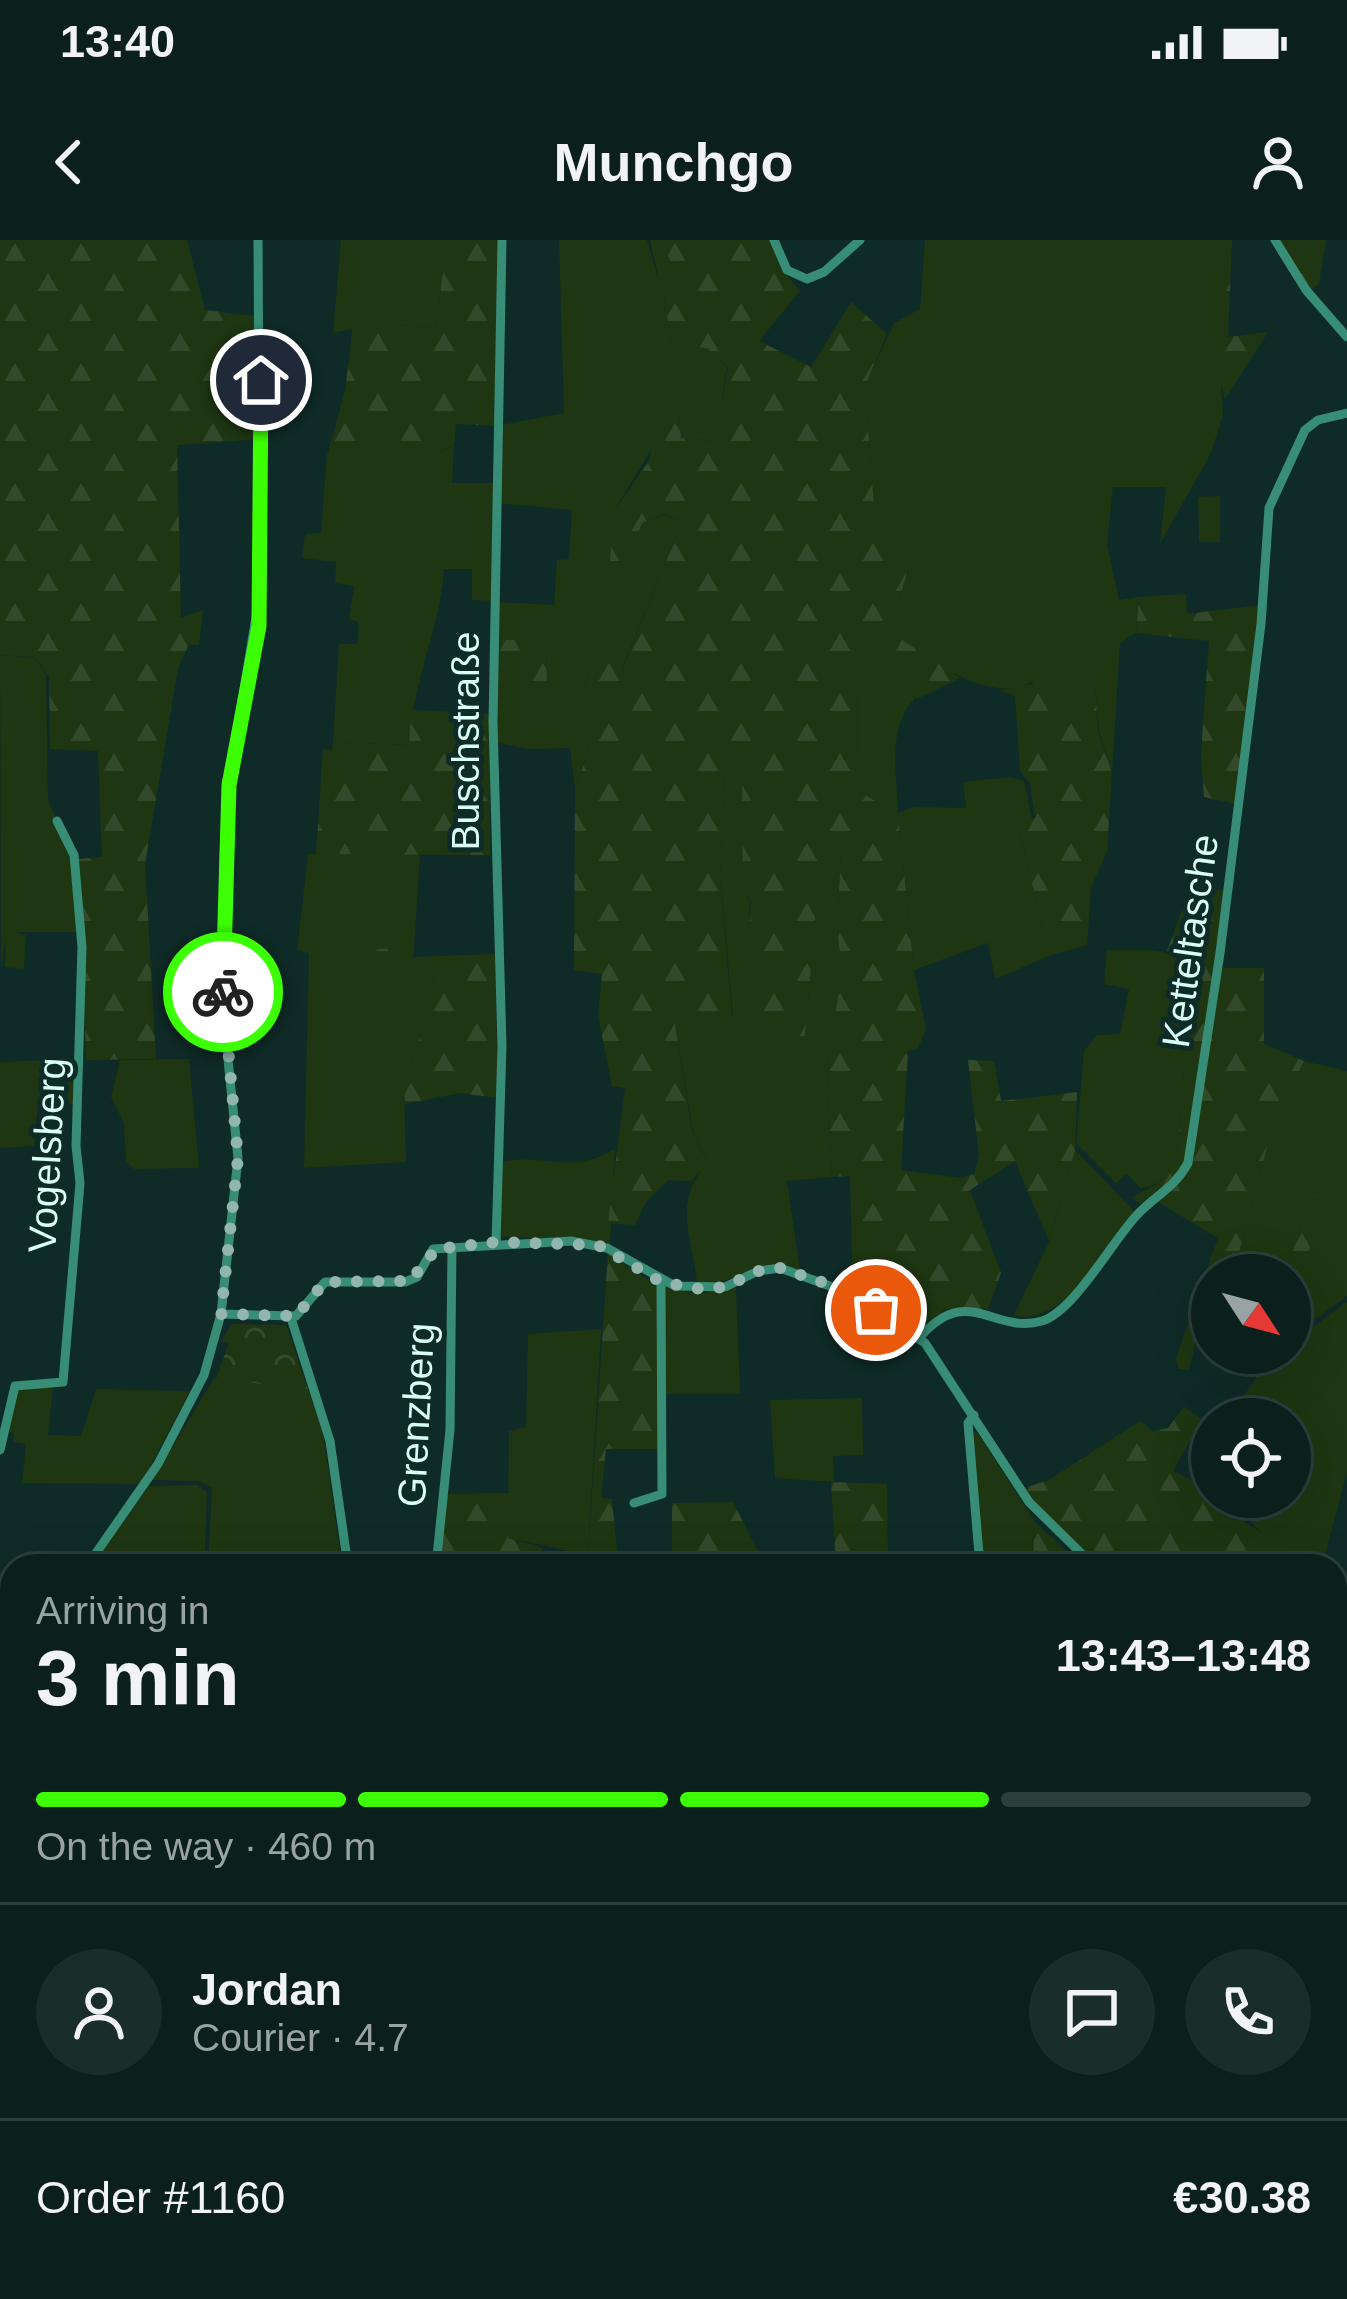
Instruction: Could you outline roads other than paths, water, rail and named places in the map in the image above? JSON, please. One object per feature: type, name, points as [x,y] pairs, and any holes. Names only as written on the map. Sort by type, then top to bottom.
[{"type":"street","points":[[95,1554],[172,1438],[205,1372],[221,1314],[238,1158],[225,1030],[224,855],[229,785],[260,592],[259,240]]},
{"type":"street","name":"Buschstraße","points":[[496,1242],[502,1046],[493,722],[502,240]]},
{"type":"street","points":[[774,240],[789,272],[807,279],[860,240]]},
{"type":"street","points":[[1274,240],[1306,290],[1347,337]]},
{"type":"street","name":"Ketteltasche","points":[[920,1337],[939,1318],[957,1311],[1032,1322],[1050,1317],[1068,1303],[1141,1210],[1172,1189],[1188,1163],[1261,623],[1269,508],[1305,430],[1318,420],[1347,413]]},
{"type":"street","name":"Vogelsberg","points":[[0,1450],[15,1386],[63,1382],[80,1177],[76,1146],[82,1069],[82,946],[74,855],[57,820]]},
{"type":"street","points":[[452,1247],[496,1242],[598,1245],[661,1282],[717,1288],[780,1268],[849,1294],[920,1337],[1039,1515],[1081,1554]]},
{"type":"street","name":"Grenzberg","points":[[346,1554],[330,1441],[291,1318],[304,1311],[325,1282],[410,1281],[430,1251],[452,1247],[450,1430],[437,1554]]},
{"type":"street","points":[[634,1503],[662,1494],[661,1282]]},
{"type":"street","points":[[221,1314],[291,1318]]},
{"type":"street","points":[[974,1415],[968,1423],[979,1554]]},
{"type":"waterway","points":[[1347,2079],[1347,2142]]}]
